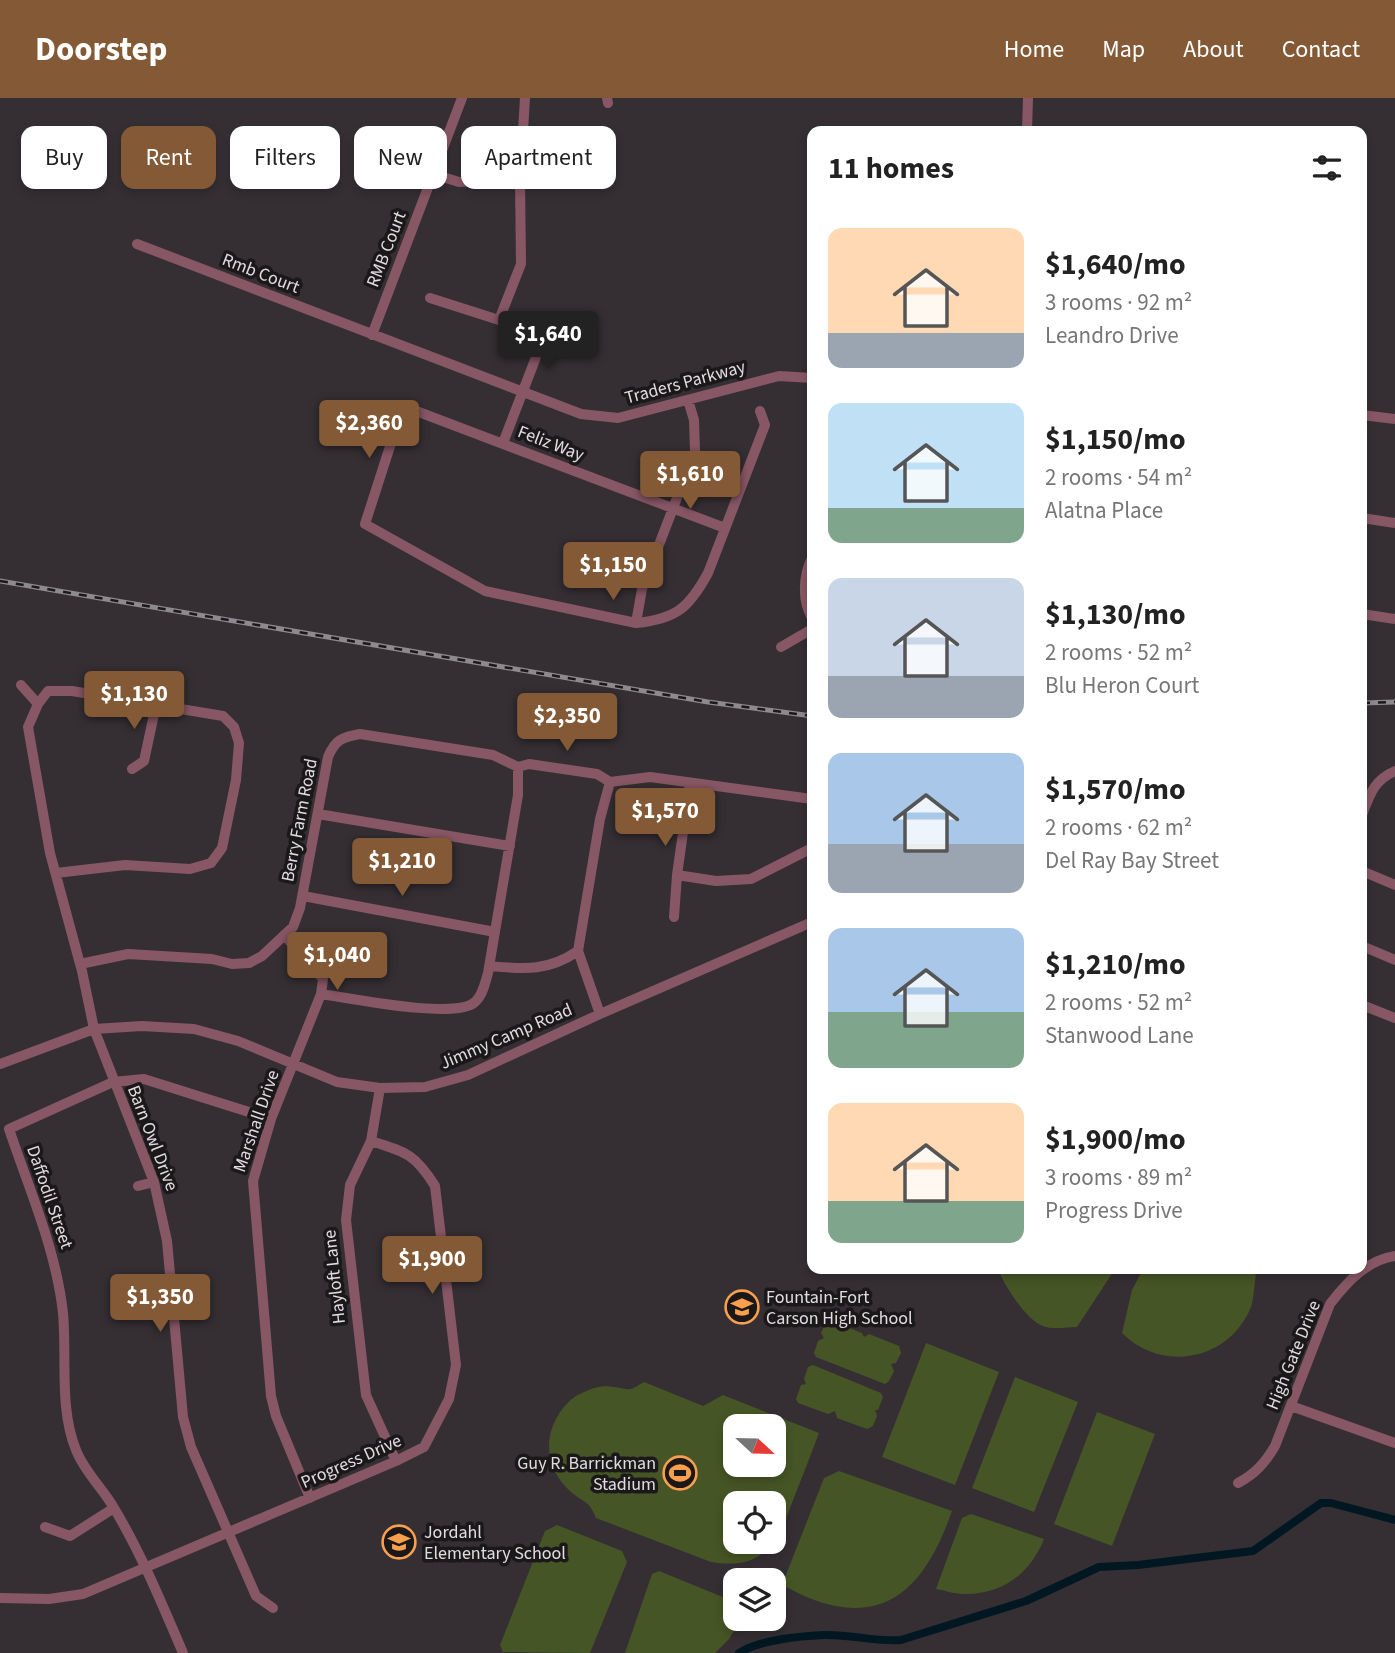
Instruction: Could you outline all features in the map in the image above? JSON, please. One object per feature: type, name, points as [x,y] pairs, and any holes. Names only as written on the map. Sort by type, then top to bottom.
[{"type":"street","name":"RMB Court","points":[[447,137],[462,98]]},
{"type":"street","points":[[523,126],[525,98]]},
{"type":"street","points":[[1027,126],[1028,98]]},
{"type":"street","name":"RMB Court","points":[[372,335],[427,189]]},
{"type":"street","points":[[499,320],[521,264],[520,189]]},
{"type":"street","name":"Rmb Court","points":[[137,244],[372,335]]},
{"type":"street","points":[[430,298],[499,320],[565,346]]},
{"type":"street","name":"Traders Parkway","points":[[372,335],[581,414],[618,418],[779,376],[807,378]]},
{"type":"street","points":[[503,443],[543,339]]},
{"type":"street","points":[[688,400],[694,421],[695,451],[642,589],[636,623],[656,621],[678,612],[695,596],[708,573],[765,425],[760,411]]},
{"type":"street","name":"Feliz Way","points":[[636,623],[485,591],[365,524],[403,406],[725,528]]},
{"type":"street","points":[[1367,416],[1395,419]]},
{"type":"street","points":[[1367,519],[1395,523]]},
{"type":"street","points":[[807,574],[807,604]]},
{"type":"street","points":[[1367,615],[1395,619]]},
{"type":"street","points":[[782,647],[807,632]]},
{"type":"street","points":[[21,685],[38,704],[48,691],[72,691],[223,716],[239,724],[236,780],[222,848],[211,863],[190,869],[125,865],[56,873]]},
{"type":"street","name":"Barn Owl Drive","points":[[38,704],[28,727],[56,873],[94,1029],[154,1182],[167,1241],[183,1416],[191,1447],[256,1595],[273,1608]]},
{"type":"street","points":[[132,769],[144,761],[156,705]]},
{"type":"street","name":"Berry Farm Road","points":[[80,964],[128,954],[212,959],[232,964],[249,963],[262,956],[293,927],[303,896],[328,757],[332,745],[345,737],[360,734],[493,755],[518,767]]},
{"type":"street","points":[[284,935],[323,979],[321,994],[425,1009],[464,1009],[476,1002],[482,993],[489,966],[518,795],[518,767],[529,764],[597,774],[610,782],[650,777],[807,798]]},
{"type":"street","points":[[1367,802],[1372,788],[1380,779],[1395,771]]},
{"type":"street","points":[[600,1014],[578,951],[600,819],[610,782]]},
{"type":"street","points":[[674,917],[690,783]]},
{"type":"street","points":[[318,814],[510,846]]},
{"type":"street","points":[[677,875],[716,881],[751,879],[807,851]]},
{"type":"street","points":[[1367,873],[1395,885]]},
{"type":"street","points":[[303,896],[495,932]]},
{"type":"street","name":"Jimmy Camp Road","points":[[0,1064],[94,1029],[142,1026],[194,1029],[238,1041],[337,1082],[380,1088],[425,1087],[468,1075],[807,924]]},
{"type":"street","points":[[1367,948],[1395,960]]},
{"type":"street","points":[[489,966],[532,969],[564,961],[578,951]]},
{"type":"street","name":"Marshall Drive","points":[[310,1498],[276,1416],[271,1396],[253,1181],[271,1119],[321,994]]},
{"type":"street","points":[[1367,1007],[1395,1018]]},
{"type":"street","name":"Daffodil Street","points":[[183,1653],[146,1568],[114,1508],[77,1452],[66,1414],[62,1312],[53,1259],[9,1129],[113,1082],[144,1079],[271,1119]]},
{"type":"street","name":"Hayloft Lane","points":[[380,1088],[371,1141],[351,1185],[346,1220],[366,1395],[396,1461]]},
{"type":"street","name":"Progress Drive","points":[[0,1598],[49,1599],[83,1594],[424,1447],[449,1399],[457,1365],[435,1186],[421,1163],[400,1150],[371,1141]]},
{"type":"street","points":[[138,1186],[154,1182]]},
{"type":"street","name":"High Gate Drive","points":[[1367,1267],[1380,1258],[1395,1256]]},
{"type":"street","name":"High Gate Drive","points":[[1238,1483],[1265,1463],[1275,1446],[1330,1304],[1343,1286],[1357,1274]]},
{"type":"street","points":[[1291,1406],[1395,1443]]},
{"type":"street","points":[[45,1527],[70,1536],[114,1508]]},
{"type":"green space","points":[[1000,1274],[1112,1274],[1077,1327],[1055,1328],[1036,1322],[1023,1310]]},
{"type":"green space","points":[[1140,1274],[1256,1275],[1251,1307],[1241,1325],[1211,1350],[1193,1355],[1175,1357],[1156,1353],[1138,1346],[1122,1333],[1132,1290]]},
{"type":"green space","points":[[831,1321],[862,1333],[864,1337],[869,1334],[899,1346],[901,1353],[896,1363],[891,1364],[894,1371],[889,1381],[885,1384],[816,1357],[814,1353],[818,1341],[824,1338],[821,1333],[826,1322]]},
{"type":"green space","points":[[926,1343],[999,1372],[955,1485],[882,1457]]},
{"type":"green space","points":[[813,1365],[881,1393],[883,1397],[878,1410],[875,1410],[877,1416],[873,1426],[867,1429],[837,1418],[835,1411],[828,1414],[798,1403],[796,1399],[801,1385],[806,1384],[804,1379],[808,1367]]},
{"type":"green space","points":[[1015,1377],[1078,1402],[1034,1512],[972,1488]]},
{"type":"green space","name":"Guy R. Barrickman Stadium","points":[[644,1382],[703,1406],[723,1395],[771,1414],[723,1414],[723,1477],[786,1477],[786,1420],[819,1433],[786,1518],[786,1491],[723,1491],[723,1554],[762,1554],[758,1557],[730,1564],[711,1562],[596,1518],[588,1505],[558,1477],[550,1458],[549,1438],[556,1419],[567,1403],[594,1388],[635,1387]]},
{"type":"green space","points":[[1097,1412],[1155,1434],[1112,1546],[1054,1524]]},
{"type":"green space","points":[[839,1471],[952,1511],[932,1556],[905,1590],[887,1601],[867,1607],[844,1607],[817,1601],[786,1587],[786,1575],[824,1478]]},
{"type":"green space","points":[[971,1514],[1044,1539],[1023,1572],[1002,1586],[990,1591],[963,1594],[936,1589],[962,1518]]},
{"type":"green space","points":[[557,1525],[622,1551],[627,1562],[590,1653],[503,1652],[500,1645],[545,1531]]},
{"type":"green space","points":[[659,1571],[723,1597],[723,1631],[734,1631],[715,1653],[625,1653],[652,1574]]},
{"type":"waterway","points":[[739,1653],[768,1642],[814,1636],[901,1640],[1026,1601],[1099,1567],[1253,1551],[1321,1503],[1331,1503],[1395,1520]]},
{"type":"railway","points":[[0,581],[708,702],[807,715]]},
{"type":"railway","points":[[1367,703],[1395,702]]},
{"type":"place","name":"Fountain-Fort Carson High School","points":[[742,1307]]},
{"type":"place","name":"Guy R. Barrickman Stadium","points":[[680,1473]]},
{"type":"place","name":"Jordahl Elementary School","points":[[399,1542]]}]
